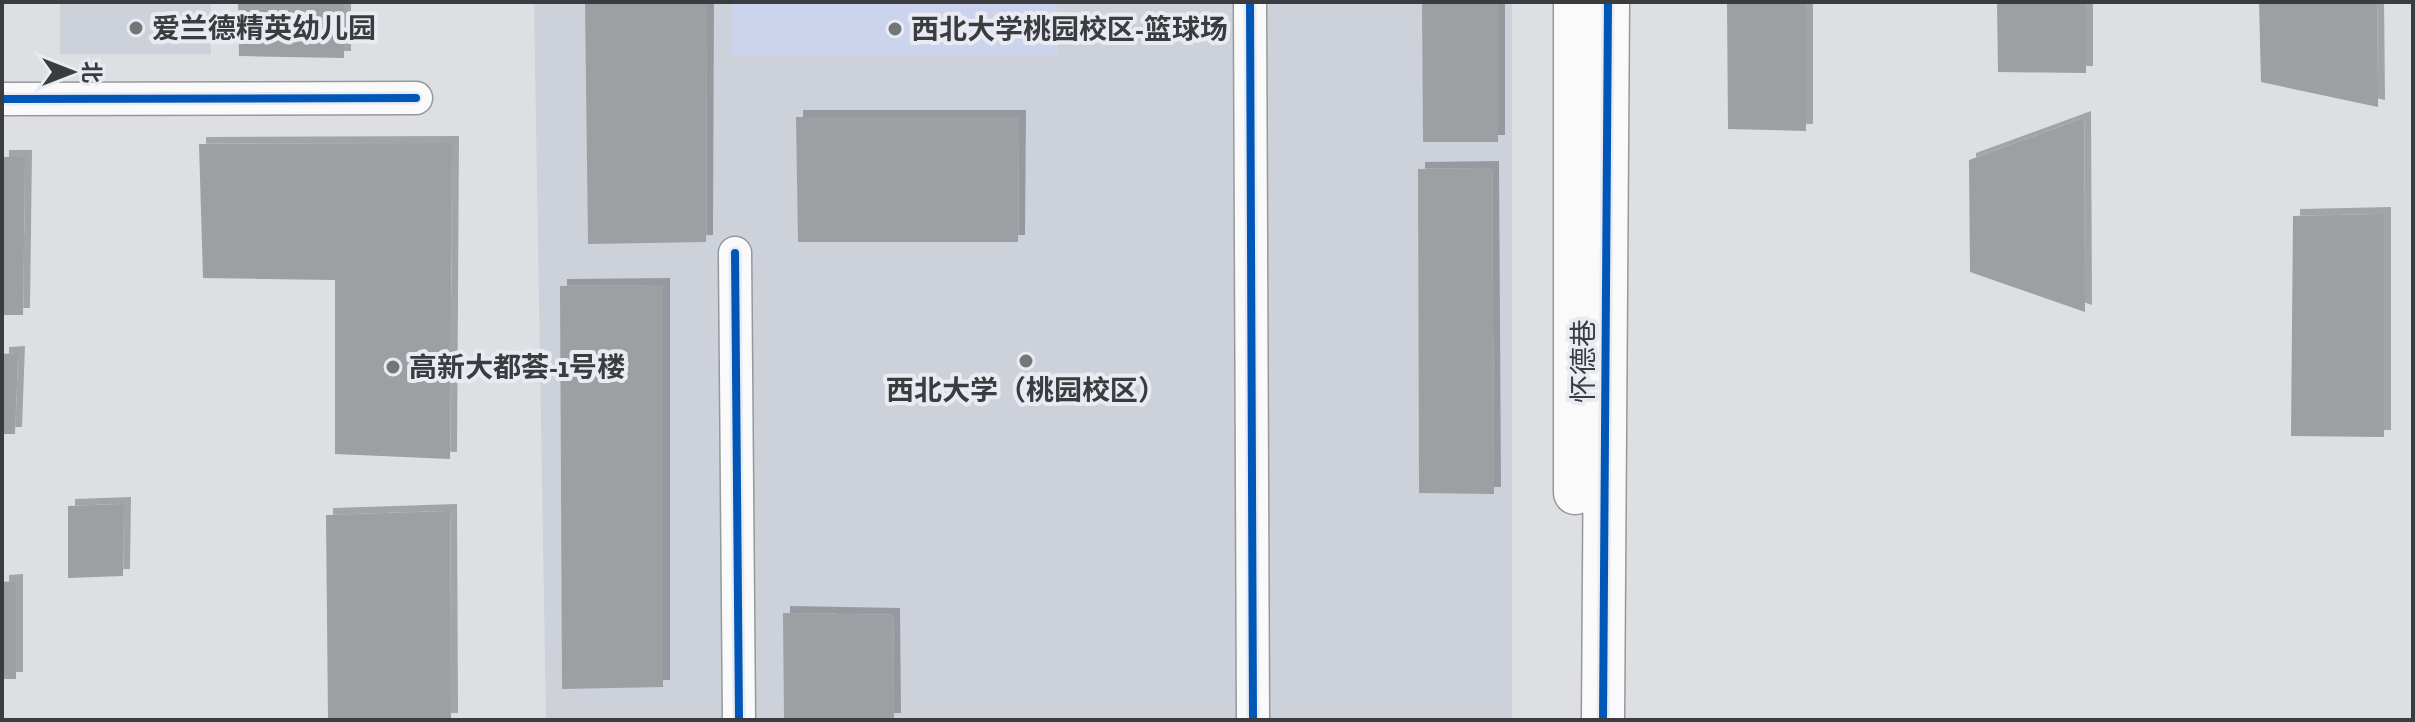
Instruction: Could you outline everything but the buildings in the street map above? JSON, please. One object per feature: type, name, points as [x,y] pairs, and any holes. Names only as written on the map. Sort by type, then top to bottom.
[{"type":"street","points":[[1250,2],[1253,720]]},
{"type":"street","name":"怀德巷","points":[[1575,2],[1576,720]]},
{"type":"street","name":"怀德巷","points":[[1603,720],[1608,2]]},
{"type":"street","points":[[2,99],[416,98]]},
{"type":"street","points":[[735,253],[739,720]]},
{"type":"shaded area","name":"爱兰德精英幼儿园","points":[[60,2],[211,2],[211,54],[60,54]]},
{"type":"shaded area","name":"西北大学（桃园校区）","points":[[534,2],[1512,2],[1512,720],[546,720]]},
{"type":"shaded area","name":"西北大学桃园校区-篮球场","points":[[732,2],[1058,2],[1058,56],[732,56]]},
{"type":"cycle path","points":[[1250,2],[1253,720]]},
{"type":"cycle path","points":[[1603,720],[1608,2]]},
{"type":"cycle path","points":[[2,99],[416,98]]},
{"type":"cycle path","points":[[735,253],[739,720]]},
{"type":"place","name":"爱兰德精英幼儿园","points":[[136,28]]},
{"type":"place","name":"西北大学桃园校区-篮球场","points":[[895,29]]},
{"type":"place","name":"西北大学（桃园校区）","points":[[1026,361]]},
{"type":"place","name":"高新大都荟-1号楼","points":[[393,367]]}]
